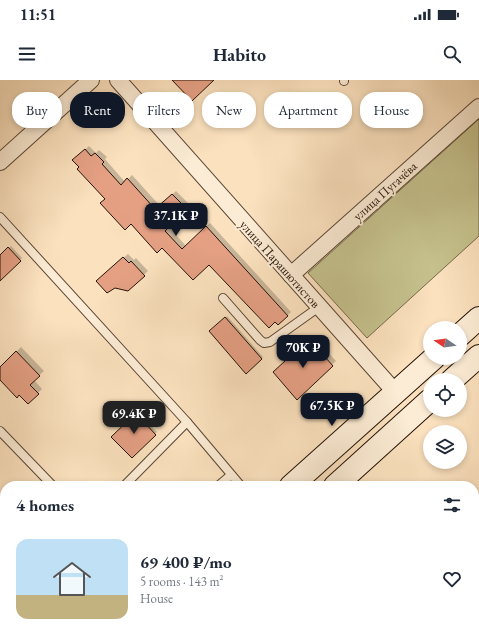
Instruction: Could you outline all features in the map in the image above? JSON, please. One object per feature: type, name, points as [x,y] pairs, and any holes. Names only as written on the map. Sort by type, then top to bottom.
[{"type":"main road","points":[[467,329],[479,318]]},
{"type":"main road","points":[[460,373],[479,356]]},
{"type":"main road","points":[[297,481],[426,365]]},
{"type":"main road","points":[[340,481],[423,406]]},
{"type":"street","points":[[0,162],[91,80]]},
{"type":"street","name":"улица Парашютистов","points":[[118,80],[318,307],[396,393]]},
{"type":"street","name":"улица Пугачёва","points":[[291,275],[479,107]]},
{"type":"lane","points":[[0,217],[187,422],[236,481]]},
{"type":"lane","points":[[223,298],[264,344],[270,342],[318,307]]},
{"type":"lane","points":[[129,481],[187,422]]},
{"type":"lane","points":[[0,431],[48,481]]},
{"type":"lane","points":[[224,481],[231,475]]},
{"type":"shaded area","points":[[479,119],[479,236],[367,338],[308,273]]},
{"type":"building","points":[[172,80],[214,80],[194,99],[194,92],[183,92]]},
{"type":"building","points":[[85,149],[91,156],[95,153],[104,162],[102,164],[121,185],[127,178],[155,209],[172,194],[187,209],[165,231],[182,249],[206,226],[288,316],[278,325],[275,322],[269,328],[209,265],[193,280],[162,248],[157,253],[131,224],[125,230],[100,203],[105,199],[77,169],[79,167],[72,160]]},
{"type":"building","points":[[8,247],[21,261],[0,281],[0,255]]},
{"type":"building","points":[[123,257],[129,263],[131,261],[145,276],[128,291],[115,288],[107,293],[96,281]]},
{"type":"building","points":[[225,317],[262,359],[246,374],[209,331]]},
{"type":"building","points":[[309,339],[333,366],[297,400],[273,372]]},
{"type":"building","points":[[16,351],[40,376],[30,385],[39,394],[28,404],[19,395],[17,398],[0,380],[0,367]]},
{"type":"building","points":[[138,411],[145,419],[144,422],[156,435],[132,458],[111,437]]}]
